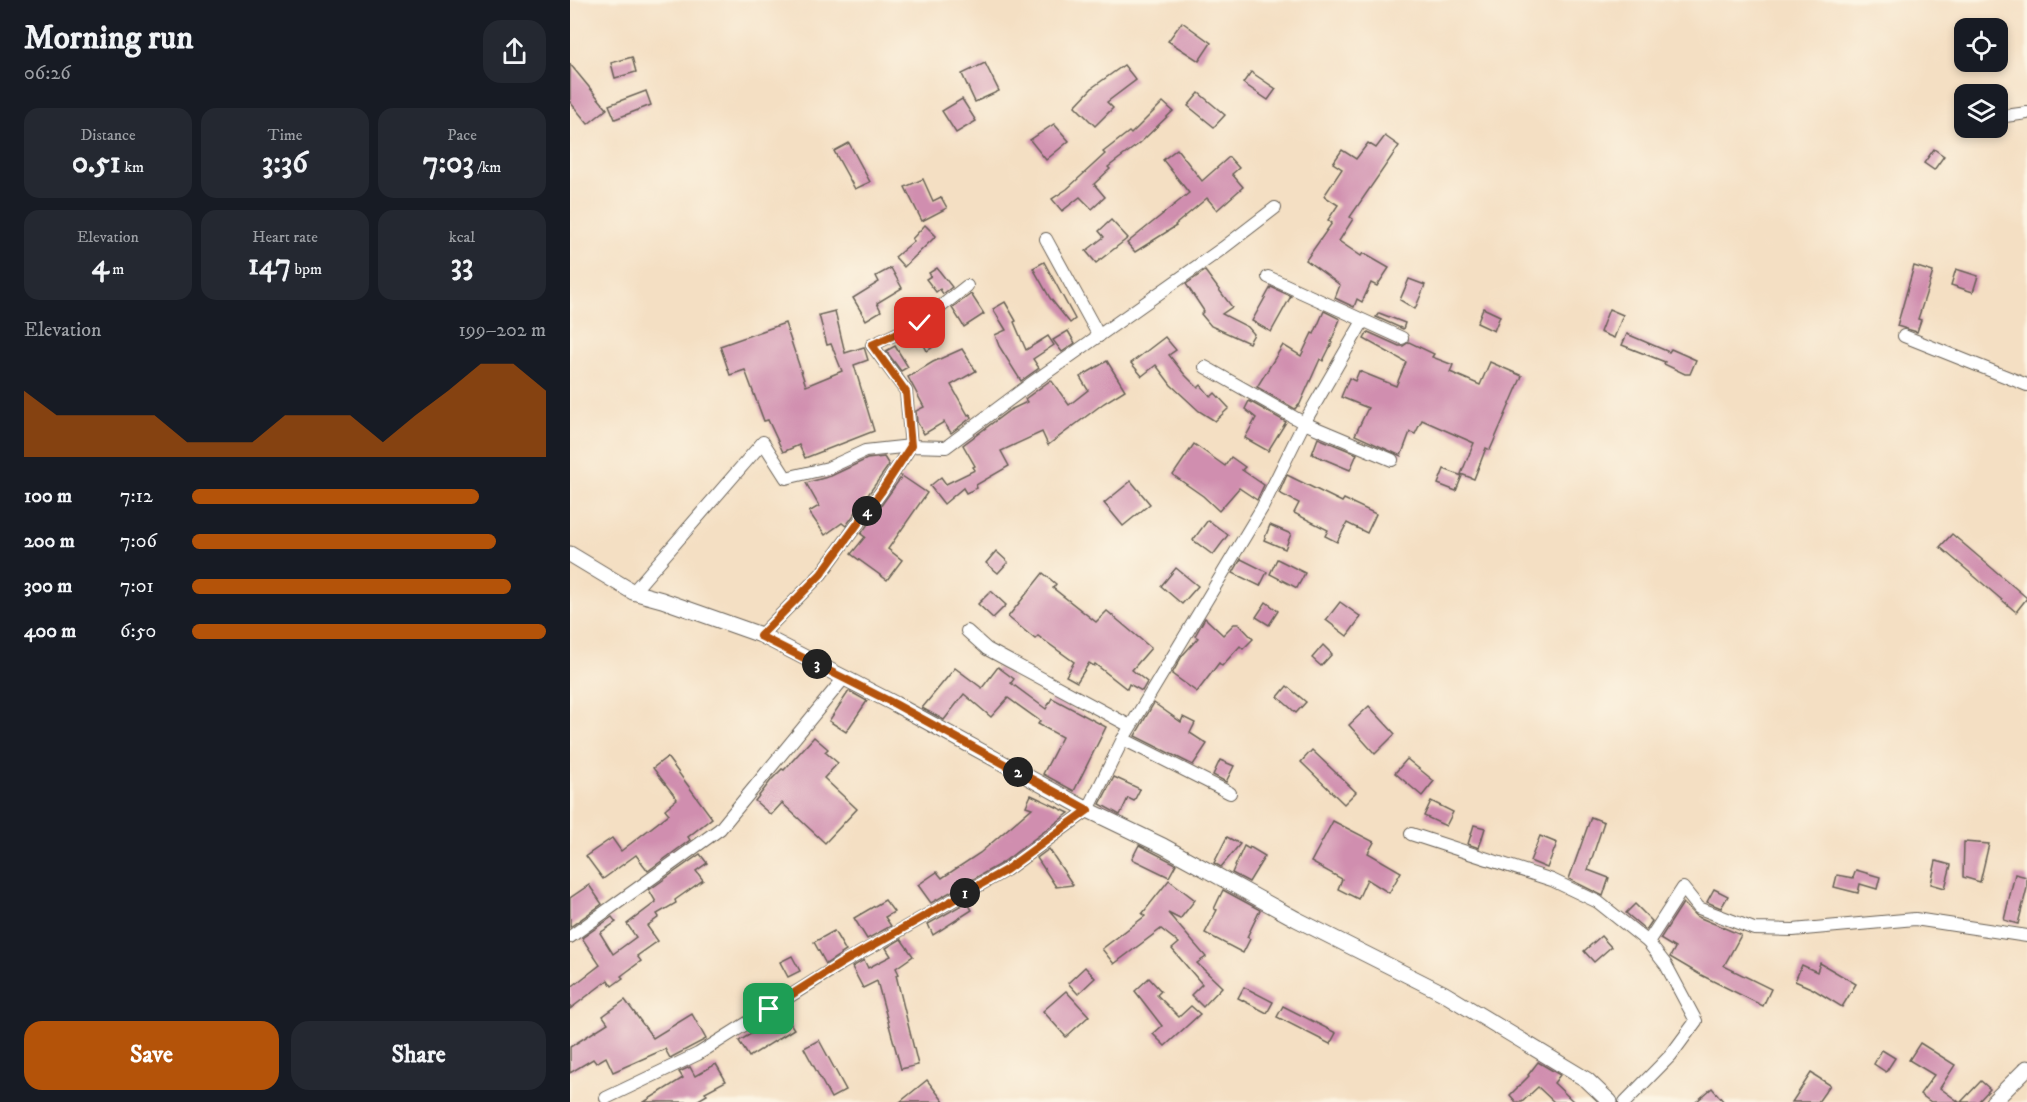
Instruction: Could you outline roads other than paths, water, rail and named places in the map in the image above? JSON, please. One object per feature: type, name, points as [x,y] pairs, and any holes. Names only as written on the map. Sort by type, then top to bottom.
[{"type":"street","points":[[2008,116],[2027,113]]},
{"type":"street","points":[[633,592],[763,442],[786,478],[828,468],[865,451],[911,446],[946,447],[1275,208]]},
{"type":"street","points":[[1046,238],[1099,336]]},
{"type":"street","points":[[1268,277],[1402,338]]},
{"type":"street","points":[[760,636],[821,574],[881,492],[911,446],[906,392],[872,345],[920,323],[967,286]]},
{"type":"street","points":[[606,1098],[698,1054],[840,964],[1006,870],[1088,810],[1130,726],[1262,508],[1304,423],[1363,321]]},
{"type":"street","points":[[1904,336],[2027,386]]},
{"type":"street","points":[[1206,367],[1304,423],[1392,460]]},
{"type":"street","points":[[570,554],[633,592],[663,600],[760,636],[844,678],[1088,810],[1163,846],[1296,919],[1443,993],[1587,1080],[1610,1102]]},
{"type":"street","points":[[967,632],[987,649],[1130,726]]},
{"type":"street","points":[[570,937],[720,829],[844,678]]},
{"type":"street","points":[[1123,739],[1230,793]]},
{"type":"street","points":[[1411,834],[1552,880],[1598,902],[1648,942],[1666,965],[1696,1021],[1671,1055],[1625,1102]]},
{"type":"street","points":[[1648,942],[1683,888],[1699,908],[1754,929],[1793,930],[1915,920],[2027,936]]},
{"type":"street","points":[[1993,1102],[2027,1068]]}]
